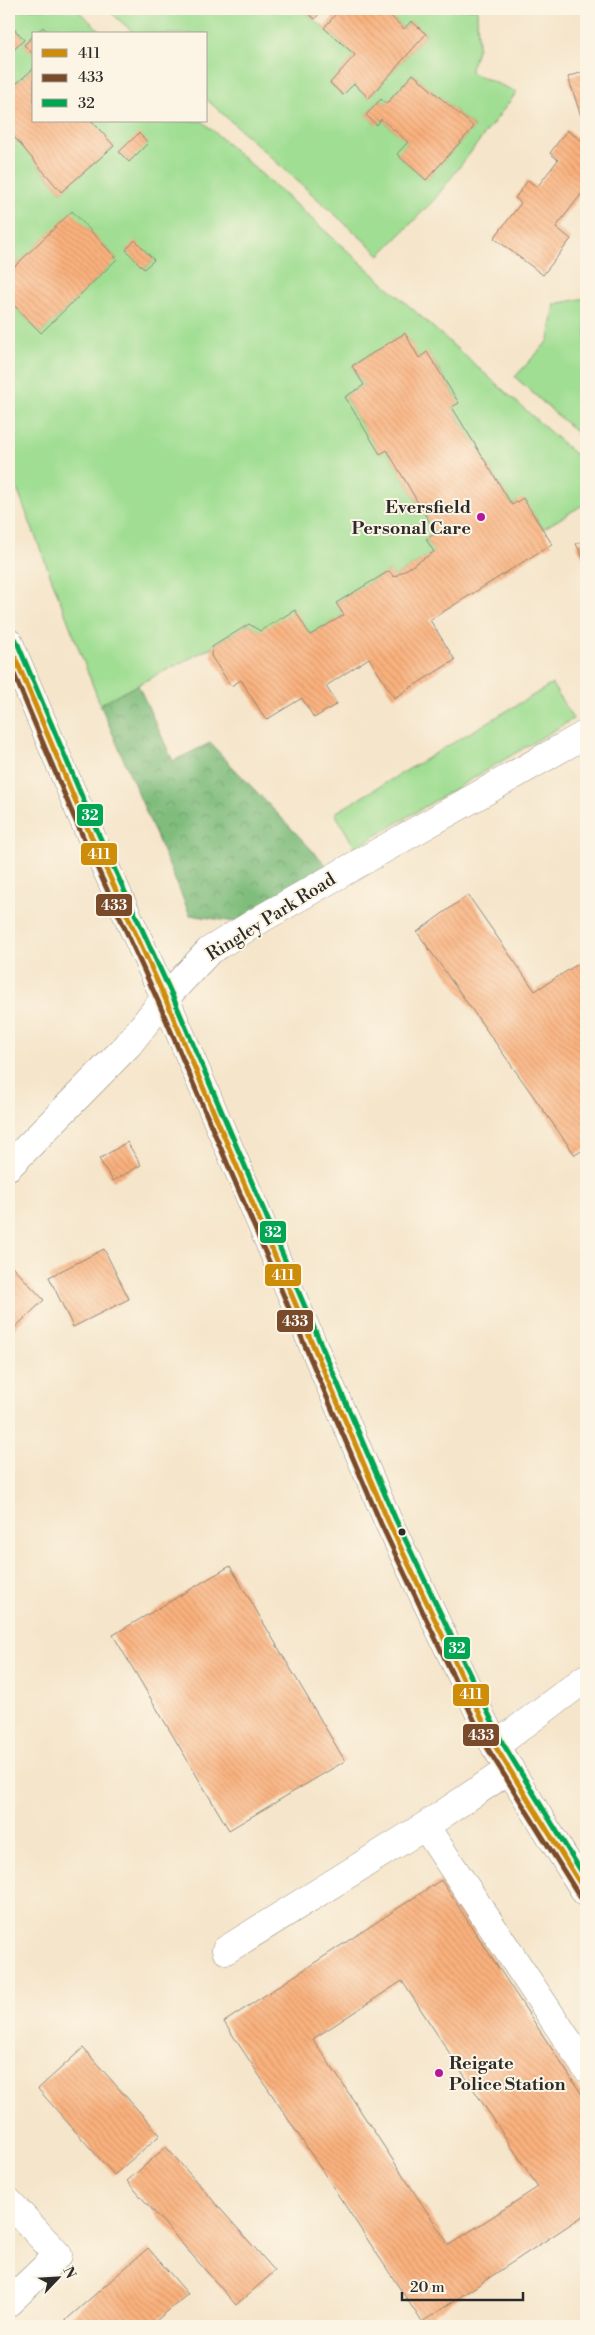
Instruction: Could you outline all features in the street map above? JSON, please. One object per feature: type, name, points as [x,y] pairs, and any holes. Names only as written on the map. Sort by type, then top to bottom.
[{"type":"main road","points":[[9,643],[81,814],[165,998],[388,1521],[495,1746],[586,1893]]},
{"type":"main road","name":"Ringley Park Road","points":[[9,1166],[128,1045],[165,998],[209,951],[266,916],[586,734]]},
{"type":"main road","points":[[495,1746],[586,1678]]},
{"type":"main road","points":[[226,1950],[425,1826],[510,1770]]},
{"type":"main road","points":[[425,1826],[586,2068]]},
{"type":"main road","points":[[9,2202],[58,2255],[9,2302]]},
{"type":"green space","points":[[9,9],[76,9],[102,32],[47,32],[42,27],[37,32],[32,32],[32,37],[24,45],[32,53],[32,70],[9,90],[9,54],[24,40],[9,23]]},
{"type":"green space","points":[[107,9],[302,9],[355,55],[330,83],[343,95],[354,84],[369,98],[426,34],[411,21],[404,29],[383,9],[477,9],[478,47],[470,72],[517,92],[434,200],[380,255],[208,101],[208,32],[133,32]],"holes":[[[413,74],[474,127],[426,180],[397,155],[408,142],[381,119],[376,124],[366,115],[381,99],[386,104]]]},
{"type":"green space","points":[[93,122],[203,122],[586,464],[586,503],[543,529],[523,499],[512,505],[452,407],[459,402],[428,352],[419,358],[404,334],[352,366],[364,385],[345,397],[380,454],[387,450],[436,533],[426,539],[434,552],[394,577],[389,571],[336,603],[344,615],[310,635],[260,631],[249,624],[212,647],[100,704],[9,468],[9,300],[41,333],[117,259],[72,212],[9,272],[9,131],[61,192],[114,146]],"holes":[[[139,134],[148,143],[128,161],[120,152]],[[135,241],[154,260],[145,269],[126,250]]]},
{"type":"green space","points":[[586,298],[586,441],[515,377],[549,340],[555,304]]},
{"type":"green space","points":[[552,684],[573,719],[355,848],[335,813]]},
{"type":"green space","points":[[138,685],[173,761],[210,743],[332,871],[235,922],[190,915],[100,704]]},
{"type":"building","points":[[302,9],[323,9],[315,19]]},
{"type":"building","points":[[340,9],[383,9],[404,29],[411,21],[426,34],[369,98],[354,84],[343,95],[330,83],[355,55],[324,28]]},
{"type":"building","points":[[9,23],[24,40],[9,54]]},
{"type":"building","points":[[43,27],[47,32],[37,32]]},
{"type":"building","points":[[32,37],[32,53],[24,45]]},
{"type":"building","points":[[32,70],[32,122],[93,122],[114,146],[61,192],[9,131],[9,90]]},
{"type":"building","points":[[586,71],[586,121],[583,122],[568,77]]},
{"type":"building","points":[[413,74],[474,127],[426,180],[397,154],[408,142],[381,119],[377,125],[366,115],[381,99],[386,104]]},
{"type":"building","points":[[567,130],[586,144],[586,188],[556,227],[571,239],[543,275],[494,238],[521,203],[515,198],[528,180],[537,187],[558,160],[550,153]]},
{"type":"building","points":[[139,133],[148,143],[129,162],[119,152]]},
{"type":"building","points":[[72,211],[117,259],[41,333],[9,300],[9,272]]},
{"type":"building","points":[[135,240],[154,260],[144,269],[126,250]]},
{"type":"building","name":"Eversfield Personal Care","points":[[405,333],[419,358],[427,352],[459,403],[452,407],[512,505],[523,498],[552,544],[430,620],[455,660],[394,698],[369,658],[326,686],[337,704],[314,718],[302,698],[266,720],[241,680],[231,686],[211,656],[212,647],[249,624],[260,631],[295,610],[310,635],[344,615],[336,603],[389,571],[394,577],[434,552],[426,539],[436,533],[387,450],[380,454],[345,397],[364,385],[352,366]]},
{"type":"building","points":[[586,539],[586,563],[576,544]]},
{"type":"building","points":[[468,895],[535,991],[586,959],[586,1148],[575,1155],[417,932]]},
{"type":"building","points":[[127,1142],[141,1165],[113,1181],[99,1159]]},
{"type":"building","points":[[104,1249],[129,1299],[73,1327],[49,1277]]},
{"type":"building","points":[[9,1265],[44,1300],[9,1333]]},
{"type":"building","points":[[230,1566],[345,1761],[229,1830],[113,1635]]},
{"type":"building","points":[[441,1880],[586,2101],[586,2214],[422,2322],[224,2022]],"holes":[[[402,1981],[538,2187],[449,2245],[313,2039]]]},
{"type":"building","points":[[83,2048],[160,2135],[114,2175],[38,2089]]},
{"type":"building","points":[[166,2147],[275,2271],[236,2305],[127,2181]]},
{"type":"building","points":[[148,2248],[188,2294],[150,2326],[59,2326]]},
{"type":"transit line","name":"32","points":[[16,640],[88,811],[172,995],[395,1518],[502,1742],[586,1879]]},
{"type":"transit line","name":"411","points":[[9,643],[81,814],[165,998],[388,1521],[495,1746],[586,1893]]},
{"type":"transit line","name":"433","points":[[9,662],[74,817],[158,1001],[381,1524],[488,1749],[580,1897]]},
{"type":"place","name":"Eversfield Personal Care","points":[[481,517]]},
{"type":"place","name":"Reigate Police Station","points":[[439,2073]]}]
